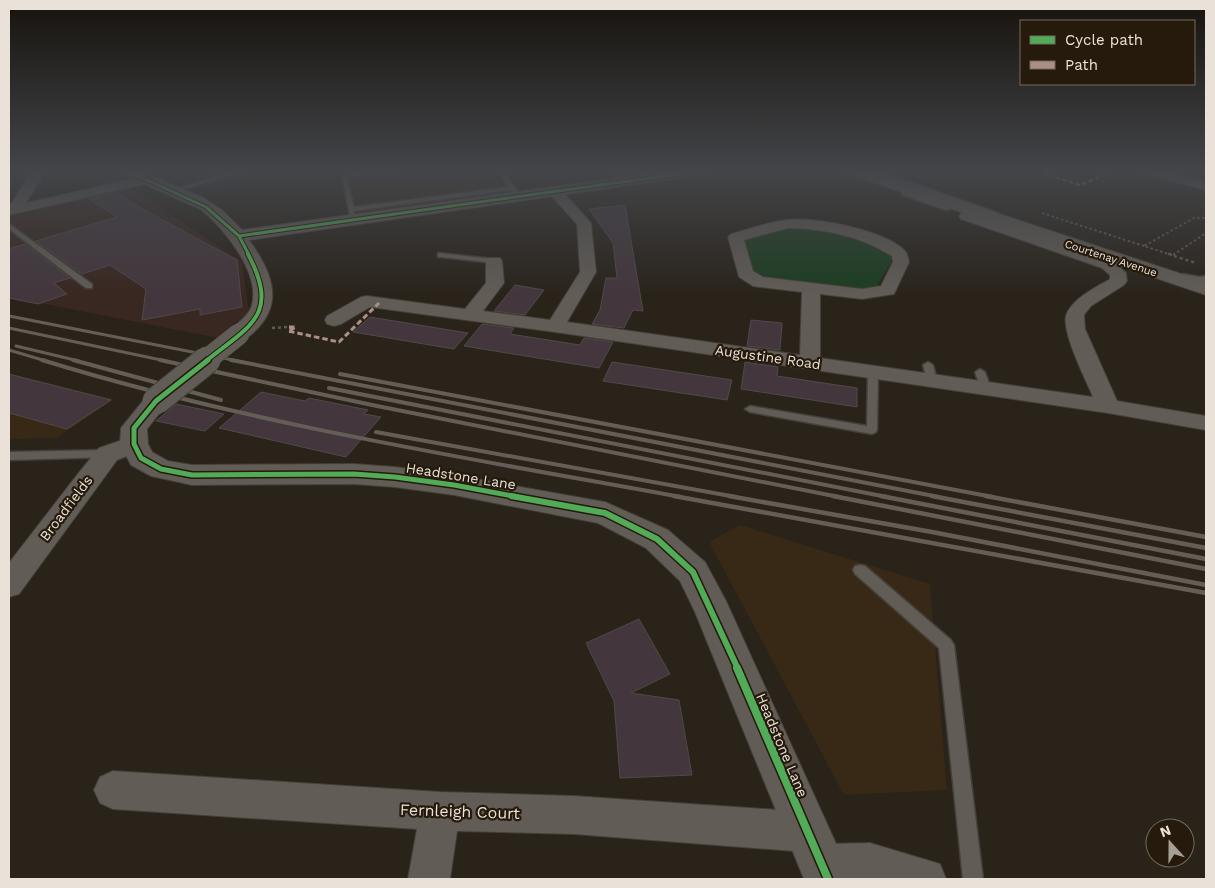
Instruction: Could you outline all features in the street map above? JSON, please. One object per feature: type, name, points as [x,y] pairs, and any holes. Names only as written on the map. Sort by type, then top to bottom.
[{"type":"street","points":[[121,449],[134,428],[156,401],[252,324],[263,303],[257,270],[238,236],[211,211]]},
{"type":"street","points":[[238,236],[371,211]]},
{"type":"street","points":[[555,326],[588,272],[584,222],[574,211]]},
{"type":"street","name":"Courtenay Avenue","points":[[959,211],[1206,289]]},
{"type":"street","points":[[781,225],[812,226],[855,232],[899,254],[900,262],[888,290],[862,294],[811,289],[760,282],[750,278],[745,273],[736,237],[781,225]]},
{"type":"street","points":[[1093,252],[1118,273],[1118,281],[1085,302],[1075,314],[1075,329],[1108,406]]},
{"type":"street","points":[[470,315],[495,283],[494,261]]},
{"type":"street","points":[[810,363],[811,289]]},
{"type":"street","name":"Augustine Road","points":[[334,320],[367,301],[873,372],[930,373],[983,380],[1108,406],[1206,423]]},
{"type":"street","name":"Broadfields","points":[[9,585],[86,481],[121,449]]},
{"type":"street","name":"Headstone Lane","points":[[121,449],[162,469],[192,475],[358,475],[395,477],[454,485],[605,513],[657,538],[693,572],[713,612],[819,859]]},
{"type":"street","name":"Fernleigh Court","points":[[113,790],[440,811],[574,815],[819,859],[870,863],[925,879]]},
{"type":"street","points":[[428,879],[440,811]]},
{"type":"lane","points":[[972,211],[1093,252],[1196,279],[1206,278]]},
{"type":"lane","points":[[9,226],[89,286]]},
{"type":"lane","points":[[441,255],[494,261]]},
{"type":"lane","points":[[750,409],[872,430],[873,372]]},
{"type":"lane","points":[[9,456],[121,449]]},
{"type":"lane","points":[[860,570],[946,645],[973,879]]},
{"type":"path","points":[[1198,263],[1144,246],[1194,218],[1206,218]]},
{"type":"path","points":[[1173,255],[1206,232]]},
{"type":"shaded area","points":[[27,211],[166,211],[242,262],[249,311],[218,338],[9,297],[9,216]]},
{"type":"shaded area","points":[[9,374],[114,399],[56,438],[9,439]]},
{"type":"shaded area","points":[[740,525],[930,584],[947,790],[844,795],[709,542]]},
{"type":"green space","points":[[786,227],[846,232],[895,255],[873,293],[757,278],[741,239]]},
{"type":"building","points":[[108,211],[147,211],[237,260],[242,307],[200,315],[200,309],[142,320],[146,289],[110,265],[82,274],[36,241],[117,217]]},
{"type":"building","points":[[591,211],[626,211],[643,311],[633,310],[624,328],[592,324],[600,310],[606,278],[617,278],[613,243]]},
{"type":"building","points":[[25,244],[70,278],[54,283],[67,294],[38,304],[9,298],[9,249]]},
{"type":"building","points":[[515,285],[544,290],[525,315],[494,311]]},
{"type":"building","points":[[370,317],[468,333],[454,349],[353,332]]},
{"type":"building","points":[[751,320],[782,323],[780,350],[747,346]]},
{"type":"building","points":[[482,324],[514,328],[510,334],[580,345],[584,338],[613,342],[599,368],[464,346]]},
{"type":"building","points":[[612,362],[732,380],[727,400],[603,381]]},
{"type":"building","points":[[745,362],[778,367],[777,376],[857,388],[857,407],[741,389]]},
{"type":"building","points":[[9,374],[111,400],[67,429],[9,413]]},
{"type":"building","points":[[261,392],[305,401],[309,398],[368,410],[364,414],[381,417],[346,457],[219,428]]},
{"type":"building","points":[[176,404],[224,414],[205,431],[156,421]]},
{"type":"building","points":[[639,619],[670,674],[631,693],[679,700],[692,775],[620,778],[614,701],[586,643]]},
{"type":"railway","points":[[9,316],[238,361]]},
{"type":"railway","points":[[9,328],[166,361]]},
{"type":"railway","points":[[16,346],[79,361]]},
{"type":"railway","points":[[9,350],[46,361]]},
{"type":"railway","points":[[42,360],[120,383],[279,421],[359,438],[681,497]]},
{"type":"railway","points":[[73,360],[221,400]]},
{"type":"railway","points":[[160,360],[377,406],[839,497]]},
{"type":"railway","points":[[231,360],[939,497]]},
{"type":"railway","points":[[340,374],[993,497]]},
{"type":"railway","points":[[329,388],[887,497]]},
{"type":"railway","points":[[376,432],[736,497]]},
{"type":"railway","points":[[674,496],[1206,593]]},
{"type":"railway","points":[[729,496],[932,532],[1206,585]]},
{"type":"railway","points":[[833,496],[1206,569]]},
{"type":"railway","points":[[881,496],[1206,559]]},
{"type":"railway","points":[[932,496],[1206,548]]},
{"type":"railway","points":[[986,496],[1206,537]]},
{"type":"marked path","points":[[289,327],[296,327],[288,331],[339,342],[379,303]]},
{"type":"cycle path","points":[[211,211],[239,236],[257,271],[263,303],[252,325],[156,401],[134,428],[134,444],[141,458],[161,469],[192,475],[354,474],[395,477],[454,485],[605,513],[657,539],[693,572],[713,612],[828,879]]},
{"type":"cycle path","points":[[239,236],[413,211]]}]
